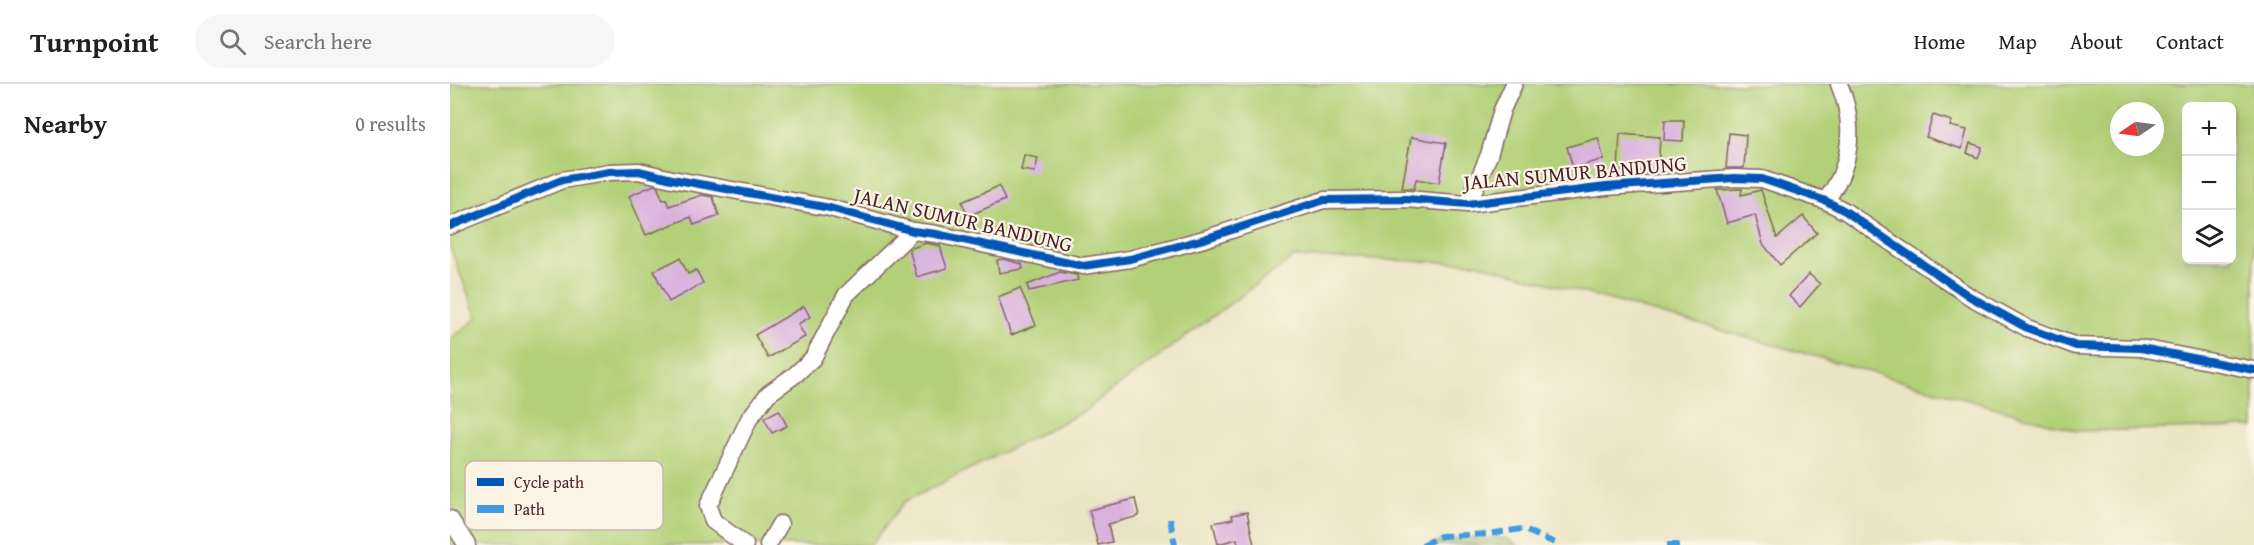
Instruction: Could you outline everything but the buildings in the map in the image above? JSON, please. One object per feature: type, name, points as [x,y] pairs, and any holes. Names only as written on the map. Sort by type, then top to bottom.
[{"type":"street","points":[[1468,204],[1489,155],[1502,110],[1514,84]]},
{"type":"street","points":[[1826,201],[1842,174],[1849,145],[1849,118],[1839,84]]},
{"type":"street","name":"JALAN SUMUR BANDUNG","points":[[450,226],[562,180],[609,172],[639,171],[830,208],[914,231],[1083,266],[1130,259],[1204,239],[1324,200],[1406,199],[1468,204],[1606,187],[1734,178],[1762,179],[1826,201],[1845,211],[1969,296],[2027,328],[2076,346],[2141,348],[2254,370]]},
{"type":"street","points":[[745,545],[713,521],[708,506],[748,419],[768,394],[796,374],[813,358],[846,295],[914,231]]},
{"type":"street","points":[[450,519],[467,545]]},
{"type":"street","points":[[768,545],[780,524]]},
{"type":"green space","points":[[450,84],[2254,84],[2254,427],[2077,431],[1475,263],[1294,257],[1081,413],[904,502],[871,545],[450,545],[450,339],[477,318],[450,247]]},
{"type":"green space","points":[[1506,538],[1518,545],[1431,545],[1442,540]]},
{"type":"marked path","points":[[1170,519],[1175,545]]},
{"type":"marked path","points":[[1422,545],[1441,536],[1489,534],[1522,529],[1560,545]]},
{"type":"marked path","points":[[1667,545],[1680,545]]},
{"type":"cycle path","points":[[450,226],[562,180],[609,172],[639,171],[830,208],[913,231],[1083,266],[1130,259],[1204,239],[1324,200],[1406,199],[1468,204],[1606,187],[1734,178],[1762,179],[1826,201],[1845,211],[1969,296],[2027,328],[2076,346],[2141,348],[2254,370]]}]
